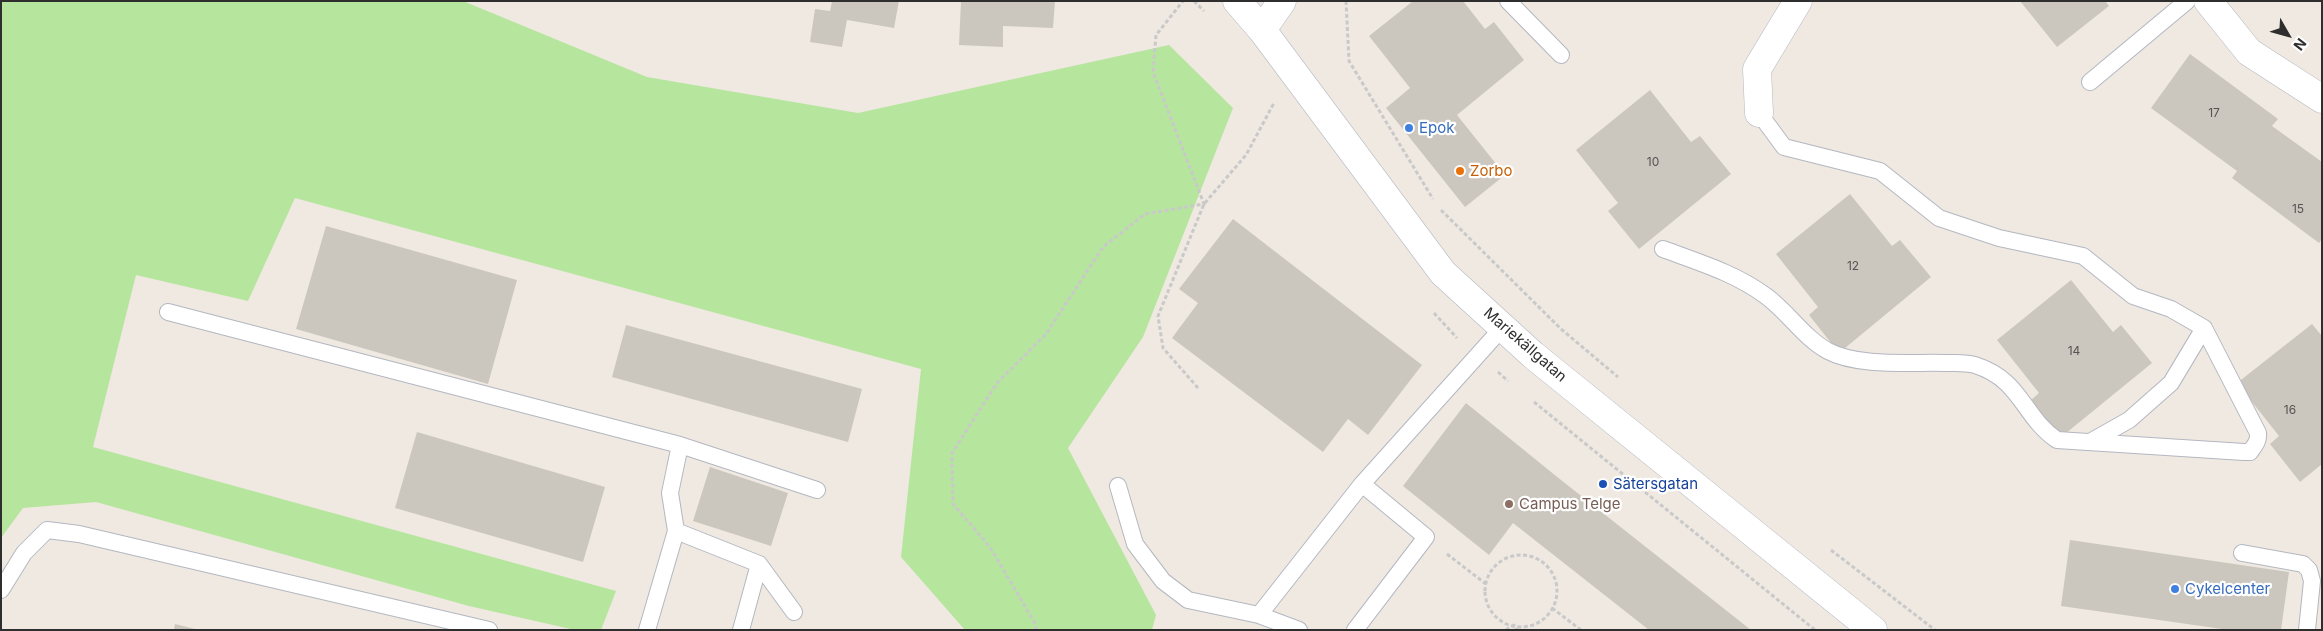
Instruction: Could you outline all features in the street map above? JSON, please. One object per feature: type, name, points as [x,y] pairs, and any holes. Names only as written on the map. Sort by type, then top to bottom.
[{"type":"street","name":"Mariekällgatan","points":[[1237,1],[1262,30],[1443,273],[1533,355],[1873,630]]},
{"type":"street","points":[[1262,30],[1282,1]]},
{"type":"street","points":[[1759,113],[1757,69],[1798,1]]},
{"type":"street","points":[[2208,1],[2249,52],[2322,99]]},
{"type":"lane","points":[[1508,1],[1561,55]]},
{"type":"lane","points":[[2090,82],[2187,1]]},
{"type":"lane","points":[[1663,248],[1739,278],[1767,297],[1800,330],[1828,351],[1846,357],[1869,360],[1973,364],[1994,373],[2012,387],[2045,432],[2057,440],[2250,452],[2258,439],[2258,433],[2204,328],[2171,309],[2133,296],[2083,256],[1999,238],[1939,218],[1880,171],[1784,147],[1759,113]]},
{"type":"lane","points":[[168,312],[680,445],[817,490]]},
{"type":"lane","points":[[1259,615],[1362,484],[1503,327]]},
{"type":"lane","points":[[2090,442],[2130,420],[2171,383],[2204,328]]},
{"type":"lane","points":[[647,630],[676,531],[670,493],[680,445]]},
{"type":"lane","points":[[1355,630],[1426,537],[1362,484]]},
{"type":"lane","points":[[1118,486],[1135,544],[1163,581],[1188,600],[1259,615],[1299,630]]},
{"type":"lane","points":[[1,590],[24,553],[48,530],[79,534],[489,630]]},
{"type":"lane","points":[[676,531],[759,564],[794,612]]},
{"type":"lane","points":[[2242,553],[2302,564],[2309,570],[2312,581],[2307,630]]},
{"type":"lane","points":[[741,630],[759,564]]},
{"type":"path","points":[[1183,1],[1156,35],[1153,72],[1204,204]]},
{"type":"path","points":[[1346,1],[1349,60],[1437,207],[1561,329],[1622,381]]},
{"type":"path","points":[[1198,388],[1163,348],[1158,316],[1204,204],[1246,156],[1277,98]]},
{"type":"path","points":[[1036,630],[1036,625],[990,547],[954,504],[952,453],[997,383],[1046,334],[1104,247],[1145,214],[1204,204]]},
{"type":"path","points":[[1426,537],[1486,584]]},
{"type":"path","points":[[1826,546],[1935,630]]},
{"type":"path","points":[[1520,555],[1532,556],[1546,564],[1553,574],[1557,590],[1552,608],[1547,615],[1536,624],[1522,627],[1496,617],[1488,605],[1485,592],[1486,584],[1495,566],[1506,558],[1520,555]]},
{"type":"path","points":[[1552,608],[1581,630]]},
{"type":"path","points":[[1506,630],[1514,625]]},
{"type":"path","points":[[1514,625],[1517,630]]},
{"type":"green space","points":[[1,1],[463,1],[647,77],[858,113],[1169,45],[1233,108],[1143,337],[1068,448],[1156,615],[1152,630],[965,630],[901,557],[921,369],[295,198],[248,301],[136,275],[93,447],[616,591],[601,630],[575,630],[469,606],[96,502],[23,508],[1,538]]},
{"type":"building","points":[[832,1],[899,1],[894,28],[847,20],[842,47],[810,42],[815,9],[830,11]]},
{"type":"building","points":[[961,1],[1055,1],[1053,28],[1003,26],[1003,47],[959,45]]},
{"type":"building","points":[[1413,1],[1463,1],[1485,29],[1494,22],[1524,60],[1457,115],[1505,175],[1465,207],[1386,108],[1410,88],[1369,36]]},
{"type":"building","points":[[2020,1],[2105,1],[2109,6],[2057,47]]},
{"type":"building","points":[[2190,54],[2278,119],[2272,126],[2322,162],[2322,239],[2319,243],[2232,178],[2237,171],[2151,108]]},
{"type":"building","points":[[1650,90],[1691,142],[1700,136],[1731,174],[1639,249],[1608,211],[1618,203],[1576,150]]},
{"type":"building","points":[[1850,194],[1892,246],[1900,240],[1931,277],[1839,353],[1809,315],[1818,307],[1776,254]]},
{"type":"building","points":[[1233,219],[1422,365],[1368,435],[1348,419],[1323,452],[1172,338],[1198,303],[1179,289]]},
{"type":"building","points":[[326,226],[517,280],[488,384],[296,329]]},
{"type":"building","points":[[2071,280],[2113,332],[2121,325],[2152,363],[2060,438],[2030,401],[2039,393],[1997,340]]},
{"type":"building","points":[[2312,324],[2322,336],[2322,464],[2300,482],[2270,444],[2279,436],[2237,383]]},
{"type":"building","points":[[626,325],[862,389],[848,442],[612,377]]},
{"type":"building","name":"Campus Telge","points":[[1466,403],[1751,630],[1649,630],[1513,523],[1489,555],[1403,486]]},
{"type":"building","points":[[417,432],[605,487],[583,562],[395,508]]},
{"type":"building","points":[[710,467],[788,493],[771,546],[693,521]]},
{"type":"building","name":"Cykelcenter","points":[[2070,540],[2289,572],[2281,630],[2229,630],[2061,606]]},
{"type":"building","points":[[175,624],[195,629],[195,630],[174,630]]},
{"type":"place","name":"Epok","points":[[1409,128]]},
{"type":"place","name":"Zorbo","points":[[1460,171]]},
{"type":"place","name":"Sätersgatan","points":[[1603,484]]},
{"type":"place","name":"Campus Telge","points":[[1509,504]]},
{"type":"place","name":"Cykelcenter","points":[[2175,589]]}]
